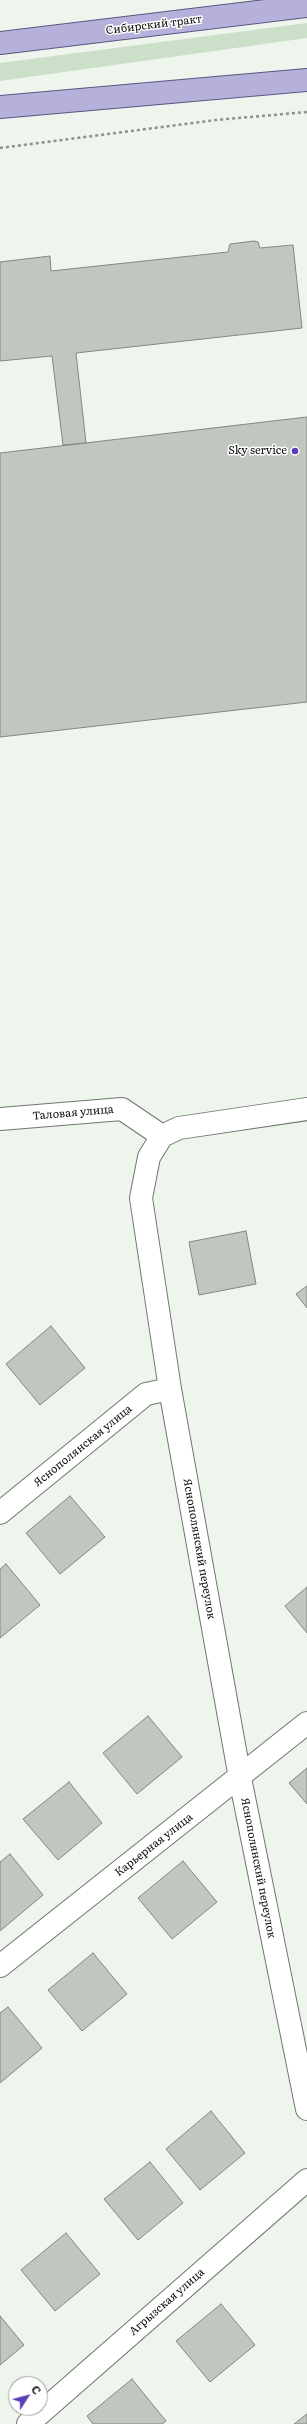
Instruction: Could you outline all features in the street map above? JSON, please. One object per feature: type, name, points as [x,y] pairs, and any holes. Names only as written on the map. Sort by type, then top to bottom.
[{"type":"main road","name":"Сибирский тракт","points":[[0,44],[307,6]]},
{"type":"main road","points":[[0,107],[307,80]]},
{"type":"street","name":"Таловая улица","points":[[0,1120],[122,1109],[162,1136]]},
{"type":"street","points":[[162,1136],[179,1128],[307,1109]]},
{"type":"street","name":"Яснополянский переулок","points":[[162,1136],[149,1157],[141,1198],[170,1390],[240,1778],[307,2109]]},
{"type":"street","name":"Яснополянская улица","points":[[0,1513],[146,1394],[170,1390]]},
{"type":"street","name":"Карьерная улица","points":[[0,1966],[240,1778],[307,1722]]},
{"type":"street","name":"Агрызская улица","points":[[28,2424],[307,2180]]},
{"type":"path","points":[[0,148],[216,120],[307,112]]},
{"type":"green space","points":[[307,23],[307,38],[0,81],[0,63]]},
{"type":"building","points":[[254,241],[258,242],[260,248],[293,245],[302,328],[76,353],[86,443],[63,445],[52,356],[0,361],[0,262],[50,256],[51,271],[228,252],[230,244]]},
{"type":"building","points":[[307,417],[307,702],[0,737],[0,453]]},
{"type":"building","points":[[246,1231],[256,1284],[199,1295],[189,1242]]},
{"type":"building","points":[[307,1286],[307,1308],[296,1294]]},
{"type":"building","points":[[51,1326],[85,1368],[40,1405],[6,1364]]},
{"type":"building","points":[[70,1496],[105,1537],[60,1574],[26,1533]]},
{"type":"building","points":[[6,1564],[40,1605],[0,1638],[0,1569]]},
{"type":"building","points":[[307,1587],[307,1633],[285,1606]]},
{"type":"building","points":[[148,1716],[182,1757],[137,1794],[103,1753]]},
{"type":"building","points":[[307,1768],[307,1804],[289,1783]]},
{"type":"building","points":[[69,1782],[102,1823],[58,1860],[23,1819]]},
{"type":"building","points":[[10,1854],[43,1895],[0,1931],[0,1862]]},
{"type":"building","points":[[183,1861],[217,1902],[172,1939],[138,1898]]},
{"type":"building","points":[[93,1953],[127,1994],[82,2031],[48,1990]]},
{"type":"building","points":[[8,2007],[42,2048],[0,2083],[0,2013]]},
{"type":"building","points":[[211,2111],[245,2153],[200,2190],[166,2149]]},
{"type":"building","points":[[150,2162],[183,2203],[138,2240],[104,2199]]},
{"type":"building","points":[[66,2233],[100,2274],[55,2311],[21,2270]]},
{"type":"building","points":[[221,2304],[255,2345],[210,2382],[176,2341]]},
{"type":"building","points":[[0,2316],[24,2345],[0,2365]]},
{"type":"building","points":[[132,2379],[166,2421],[162,2424],[93,2424],[87,2416]]},
{"type":"building","points":[[307,2414],[307,2424],[294,2424]]},
{"type":"place","name":"Sky service","points":[[295,451]]}]
